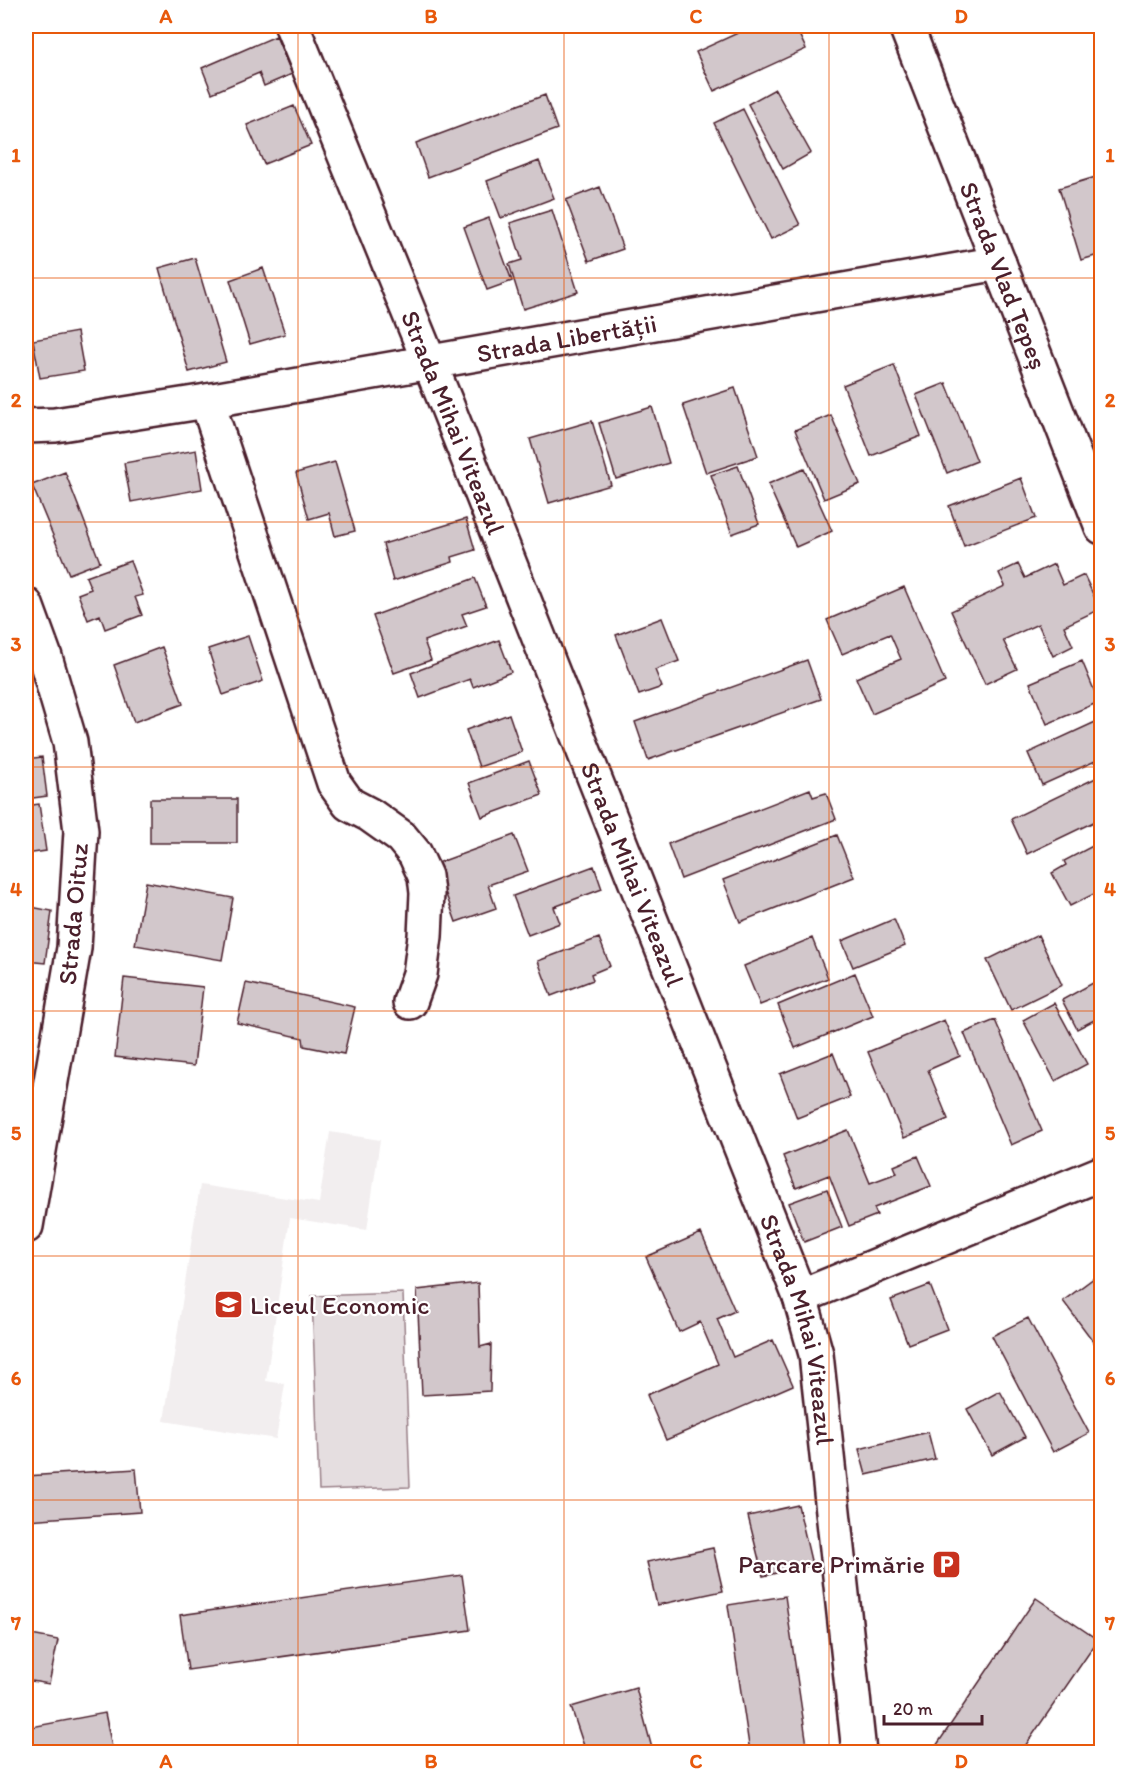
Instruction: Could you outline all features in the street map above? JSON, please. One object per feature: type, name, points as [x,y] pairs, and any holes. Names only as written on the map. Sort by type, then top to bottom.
[{"type":"street","name":"Strada Mihai Viteazul","points":[[292,26],[430,364],[800,1297],[816,1354],[859,1752]]},
{"type":"street","name":"Strada Vlad Țepeș","points":[[906,26],[1101,527]]},
{"type":"street","name":"Strada Libertății","points":[[26,426],[55,425],[430,364],[999,263]]},
{"type":"street","points":[[207,401],[334,783],[349,804],[370,815],[401,837],[415,854],[425,876],[427,893],[425,936],[420,974],[410,1002]]},
{"type":"street","name":"Strada Oituz","points":[[26,605],[45,657],[70,742],[81,831],[75,948],[26,1226]]},
{"type":"street","points":[[800,1297],[1101,1173]]},
{"type":"shaded area","name":"Liceul Economic","points":[[330,1132],[380,1140],[367,1230],[290,1218],[266,1381],[285,1384],[276,1439],[164,1421],[200,1185],[319,1203]]},
{"type":"shaded area","points":[[403,1293],[410,1487],[319,1490],[312,1296]]},
{"type":"building","points":[[753,26],[795,26],[806,49],[714,91],[696,52]]},
{"type":"building","points":[[276,36],[292,74],[264,86],[259,73],[212,93],[202,68]]},
{"type":"building","points":[[775,89],[811,153],[783,169],[748,104]]},
{"type":"building","points":[[545,95],[557,129],[428,177],[416,143]]},
{"type":"building","points":[[294,106],[311,145],[264,164],[247,125]]},
{"type":"building","points":[[743,109],[800,225],[771,239],[714,123]]},
{"type":"building","points":[[539,161],[554,198],[501,218],[487,181]]},
{"type":"building","points":[[1102,175],[1102,254],[1081,260],[1059,188]]},
{"type":"building","points":[[600,187],[623,249],[589,261],[566,200]]},
{"type":"building","points":[[552,210],[578,292],[523,309],[509,264],[522,260],[510,223]]},
{"type":"building","points":[[489,218],[512,281],[487,290],[464,227]]},
{"type":"building","points":[[195,258],[226,362],[189,372],[159,268]]},
{"type":"building","points":[[263,268],[285,334],[250,344],[230,280]]},
{"type":"building","points":[[77,332],[84,371],[40,378],[33,340]]},
{"type":"building","points":[[894,365],[921,436],[871,456],[843,385]]},
{"type":"building","points":[[946,383],[977,461],[947,473],[916,395]]},
{"type":"building","points":[[735,388],[758,456],[706,473],[683,405]]},
{"type":"building","points":[[652,407],[669,463],[616,479],[599,423]]},
{"type":"building","points":[[831,415],[860,484],[824,499],[795,430]]},
{"type":"building","points":[[592,421],[611,485],[549,503],[530,439]]},
{"type":"building","points":[[196,450],[202,489],[131,502],[124,463]]},
{"type":"building","points":[[335,462],[355,531],[335,536],[329,513],[309,519],[296,473]]},
{"type":"building","points":[[738,466],[759,524],[732,534],[711,475]]},
{"type":"building","points":[[804,469],[832,531],[796,547],[768,484]]},
{"type":"building","points":[[65,472],[100,562],[69,574],[32,485]]},
{"type":"building","points":[[1021,478],[1036,518],[964,546],[949,506]]},
{"type":"building","points":[[466,519],[475,550],[452,557],[453,562],[393,581],[383,544]]},
{"type":"building","points":[[130,561],[143,595],[135,597],[142,615],[105,629],[100,615],[88,620],[78,594],[91,589],[86,577]]},
{"type":"building","points":[[1018,564],[1025,578],[1054,564],[1063,585],[1084,575],[1100,609],[1064,626],[1073,646],[1053,656],[1038,624],[1003,640],[1017,669],[985,684],[951,611],[1005,586],[999,573]]},
{"type":"building","points":[[475,578],[486,606],[462,614],[467,626],[424,641],[431,660],[394,673],[373,616]]},
{"type":"building","points":[[904,587],[945,682],[872,714],[856,678],[901,659],[890,634],[842,654],[827,620]]},
{"type":"building","points":[[662,618],[679,661],[655,670],[662,687],[639,695],[616,635]]},
{"type":"building","points":[[248,636],[263,681],[223,695],[208,649]]},
{"type":"building","points":[[499,640],[511,672],[473,687],[470,679],[420,698],[411,673]]},
{"type":"building","points":[[162,647],[183,704],[134,722],[114,665]]},
{"type":"building","points":[[807,660],[821,699],[648,760],[635,722]]},
{"type":"building","points":[[1082,661],[1099,702],[1047,724],[1030,683]]},
{"type":"building","points":[[509,714],[522,752],[479,767],[466,730]]},
{"type":"building","points":[[1102,719],[1102,758],[1042,785],[1028,753]]},
{"type":"building","points":[[42,757],[47,796],[26,799],[26,759]]},
{"type":"building","points":[[529,761],[542,795],[482,817],[469,783]]},
{"type":"building","points":[[1102,775],[1102,818],[1027,854],[1011,819]]},
{"type":"building","points":[[810,789],[813,797],[826,793],[836,819],[681,879],[668,844]]},
{"type":"building","points":[[150,799],[237,799],[237,843],[150,843]]},
{"type":"building","points":[[39,804],[46,851],[26,854],[26,806]]},
{"type":"building","points":[[514,835],[528,871],[488,885],[496,908],[456,922],[435,864]]},
{"type":"building","points":[[837,835],[854,877],[740,922],[723,880]]},
{"type":"building","points":[[1102,841],[1102,890],[1070,906],[1052,873],[1066,865],[1064,861]]},
{"type":"building","points":[[594,866],[602,889],[554,907],[560,923],[528,935],[513,896]]},
{"type":"building","points":[[146,882],[233,898],[222,960],[135,945]]},
{"type":"building","points":[[26,906],[52,911],[45,963],[26,961]]},
{"type":"building","points":[[894,919],[905,946],[853,967],[842,941]]},
{"type":"building","points":[[1038,935],[1062,985],[1011,1010],[987,960]]},
{"type":"building","points":[[599,938],[610,966],[591,974],[593,980],[551,996],[538,961]]},
{"type":"building","points":[[812,938],[828,978],[760,1005],[744,966]]},
{"type":"building","points":[[855,973],[873,1016],[795,1048],[778,1005]]},
{"type":"building","points":[[124,978],[203,987],[194,1066],[115,1057]]},
{"type":"building","points":[[1102,978],[1102,1016],[1077,1029],[1062,1000]]},
{"type":"building","points":[[246,983],[355,1007],[344,1054],[304,1046],[303,1038],[237,1023]]},
{"type":"building","points":[[1054,1003],[1087,1064],[1055,1081],[1023,1020]]},
{"type":"building","points":[[944,1020],[960,1056],[928,1070],[948,1119],[904,1138],[868,1052]]},
{"type":"building","points":[[995,1020],[1042,1131],[1011,1145],[964,1033]]},
{"type":"building","points":[[833,1053],[850,1097],[797,1118],[780,1074]]},
{"type":"building","points":[[848,1130],[870,1183],[897,1173],[894,1166],[918,1156],[931,1186],[874,1208],[877,1215],[849,1226],[829,1175],[796,1188],[783,1156]]},
{"type":"building","points":[[827,1189],[842,1227],[804,1242],[789,1203]]},
{"type":"building","points":[[701,1233],[735,1311],[717,1319],[733,1357],[773,1340],[793,1385],[666,1440],[647,1395],[718,1364],[700,1322],[679,1332],[646,1257]]},
{"type":"building","points":[[1102,1272],[1102,1347],[1099,1349],[1063,1301]]},
{"type":"building","points":[[478,1283],[480,1347],[491,1344],[490,1391],[422,1395],[417,1290]]},
{"type":"building","points":[[930,1285],[947,1329],[908,1344],[891,1300]]},
{"type":"building","points":[[1028,1318],[1089,1433],[1053,1452],[992,1336]]},
{"type":"building","points":[[1000,1391],[1025,1437],[992,1455],[967,1409]]},
{"type":"building","points":[[928,1432],[935,1459],[866,1475],[859,1449]]},
{"type":"building","points":[[136,1469],[140,1512],[27,1520],[26,1476]]},
{"type":"building","points":[[798,1505],[812,1565],[763,1576],[748,1516]]},
{"type":"building","points":[[713,1548],[723,1591],[657,1605],[647,1562]]},
{"type":"building","points":[[462,1575],[470,1630],[188,1670],[180,1615]]},
{"type":"building","points":[[785,1596],[808,1752],[750,1752],[728,1605]]},
{"type":"building","points":[[1036,1598],[1098,1640],[1021,1752],[932,1752]]},
{"type":"building","points":[[26,1634],[58,1640],[49,1684],[26,1680]]},
{"type":"building","points":[[636,1688],[653,1752],[586,1752],[571,1707]]},
{"type":"building","points":[[105,1713],[112,1747],[83,1752],[26,1752],[26,1728]]},
{"type":"place","name":"Liceul Economic","points":[[229,1305]]},
{"type":"place","name":"Parcare Primărie","points":[[946,1564]]}]
